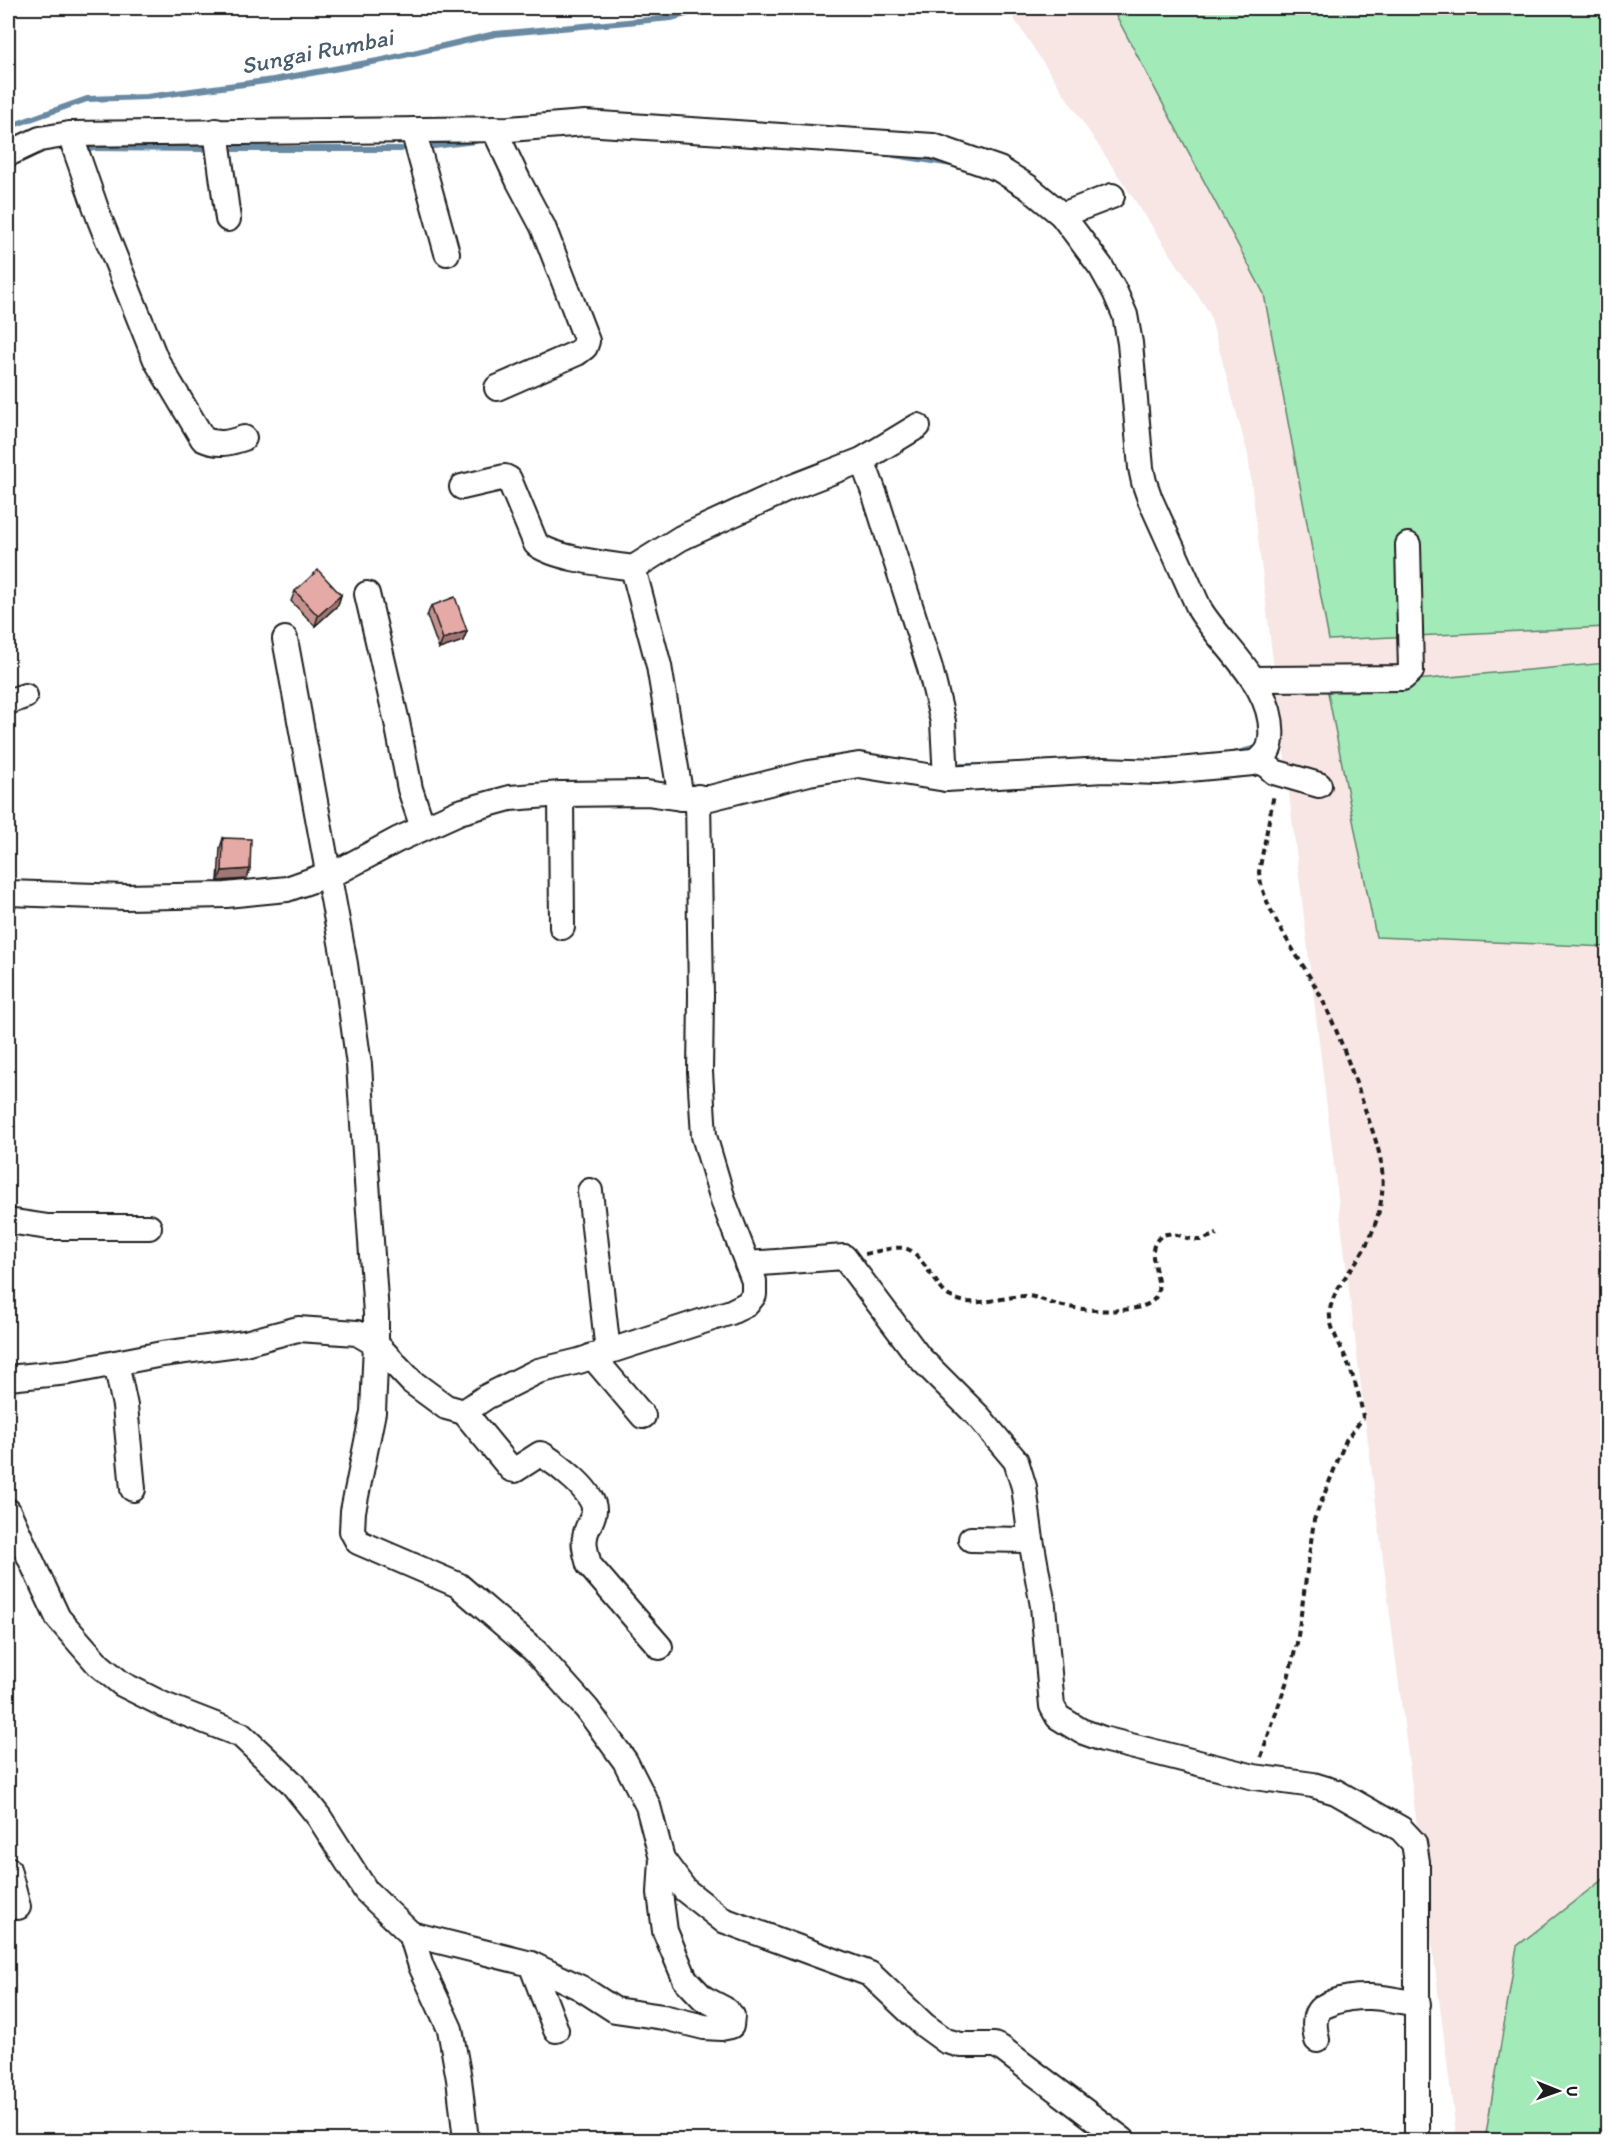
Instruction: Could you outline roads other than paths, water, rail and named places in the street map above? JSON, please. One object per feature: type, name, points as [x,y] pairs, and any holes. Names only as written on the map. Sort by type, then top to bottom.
[{"type":"street","points":[[8,154],[40,140],[70,134],[494,129],[585,123],[933,146],[999,169],[1028,187],[1062,215],[1101,267],[1116,292],[1125,315],[1130,343],[1141,468],[1150,499],[1200,610],[1253,679],[1268,708],[1271,723],[1267,766]]},
{"type":"street","points":[[494,129],[543,226],[587,341],[585,347],[577,353],[497,388]]},
{"type":"street","points":[[413,130],[447,253]]},
{"type":"street","points":[[216,131],[228,219]]},
{"type":"street","points":[[70,134],[100,219],[156,360],[203,440],[213,444],[226,444],[244,438]]},
{"type":"street","points":[[1062,215],[1113,196]]},
{"type":"street","points":[[462,487],[505,477],[509,479],[536,544],[540,547],[569,556],[633,568],[681,538],[790,488],[862,460],[918,426]]},
{"type":"street","points":[[862,460],[930,668],[944,722],[946,779]]},
{"type":"street","points":[[1253,679],[1403,678],[1411,671],[1408,546]]},
{"type":"street","points":[[464,1412],[486,1397],[538,1371],[600,1354],[731,1312],[747,1304],[754,1295],[753,1281],[724,1203],[704,1136],[700,1072],[701,995],[690,797],[633,568]]},
{"type":"street","points":[[367,594],[410,789],[423,828]]},
{"type":"street","points":[[285,639],[345,964],[359,1065],[376,1314],[376,1344],[373,1412],[353,1511],[352,1531],[358,1542],[458,1585],[548,1664],[587,1709],[625,1761],[648,1806],[662,1859],[660,1893],[665,1930],[686,1979],[704,1998],[724,2008],[732,2016],[730,2026],[704,2027],[663,2017],[615,2010],[581,1988],[531,1964],[411,1934]]},
{"type":"street","points":[[8,893],[125,897],[226,895],[287,889],[341,870],[459,812],[510,798],[561,794],[647,793],[710,798],[809,773],[859,765],[946,779],[1094,770],[1157,772],[1240,765],[1267,766],[1319,785]]},
{"type":"street","points":[[561,794],[562,927]]},
{"type":"street","points":[[590,1191],[600,1354],[643,1416]]},
{"type":"street","points":[[8,1221],[48,1227],[149,1227]]},
{"type":"street","points":[[747,1264],[844,1257],[919,1357],[978,1417],[1016,1461],[1024,1487],[1043,1606],[1050,1698],[1058,1717],[1081,1731],[1103,1739],[1254,1777],[1313,1785],[1336,1792],[1389,1820],[1409,1836],[1416,1850],[1417,1862],[1418,2140]]},
{"type":"street","points":[[8,1378],[69,1372],[162,1354],[245,1343],[298,1329],[357,1333],[376,1344],[412,1382],[446,1407],[464,1412],[511,1469],[514,1470],[540,1454],[564,1470],[592,1500],[594,1508],[585,1536],[585,1550],[589,1565],[660,1647]]},
{"type":"street","points":[[116,1363],[125,1407],[133,1489]]},
{"type":"street","points":[[8,1511],[58,1618],[99,1665],[122,1684],[153,1700],[241,1735],[291,1782],[319,1817],[366,1891],[411,1934],[421,1966],[450,2029],[466,2140]]},
{"type":"street","points":[[971,1539],[1031,1540]]},
{"type":"street","points":[[662,1859],[685,1890],[723,1920],[870,1974],[924,2025],[946,2041],[961,2045],[994,2045],[1001,2048],[1123,2140]]},
{"type":"street","points":[[8,1869],[18,1907]]},
{"type":"street","points":[[531,1964],[556,2030]]},
{"type":"street","points":[[1317,2040],[1315,2030],[1318,2010],[1339,2000],[1370,1995],[1418,2004]]},
{"type":"waterway","name":"Sungai Rumbai","points":[[8,127],[87,99],[147,97],[273,80],[383,60],[495,34],[671,18],[707,8]]},
{"type":"waterway","points":[[434,146],[475,141]]},
{"type":"waterway","points":[[92,148],[202,149]]},
{"type":"waterway","points":[[235,149],[401,149]]},
{"type":"waterway","points":[[894,155],[952,164]]},
{"type":"waterway","points":[[1234,754],[1257,748]]},
{"type":"waterway","points":[[950,766],[973,766]]}]
